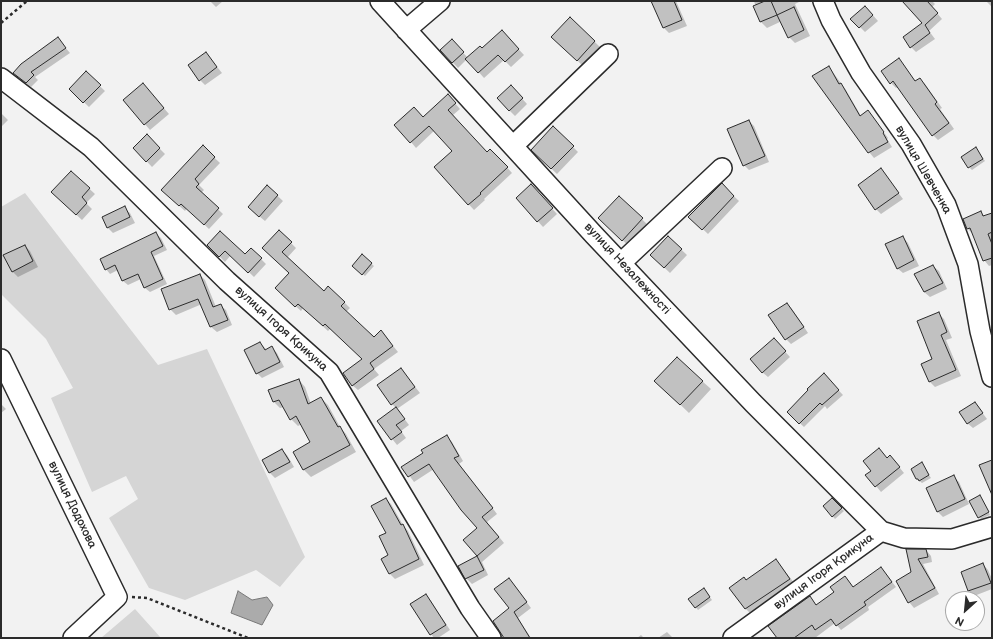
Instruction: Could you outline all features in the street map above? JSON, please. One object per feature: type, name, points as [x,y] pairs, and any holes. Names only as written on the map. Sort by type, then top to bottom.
[{"type":"street","name":"вулиця Незалежності","points":[[380,1],[621,263],[753,403],[881,531]]},
{"type":"street","points":[[406,30],[440,1]]},
{"type":"street","name":"вулиця Шевченка","points":[[823,1],[830,20],[861,73],[911,144],[946,204],[968,264],[980,330],[992,378]]},
{"type":"street","points":[[513,146],[608,54]]},
{"type":"street","name":"вулиця Ігоря Крикуна","points":[[1,78],[91,147],[227,281],[329,372],[466,601],[491,638]]},
{"type":"street","points":[[621,263],[722,168]]},
{"type":"street","name":"вулиця Додохова","points":[[1,359],[117,597]]},
{"type":"street","name":"вулиця Ігоря Крикуна","points":[[733,638],[881,531],[904,538],[952,539],[992,527]]},
{"type":"street","points":[[73,638],[117,597]]},
{"type":"path","points":[[1,23],[27,1]]},
{"type":"path","points":[[117,597],[147,598],[248,638]]},
{"type":"shaded area","points":[[25,193],[158,365],[207,349],[305,557],[280,587],[256,570],[185,600],[149,588],[109,518],[138,499],[126,476],[92,492],[51,398],[73,388],[46,339],[1,294],[1,207]]},
{"type":"shaded area","points":[[238,591],[252,600],[267,597],[273,605],[262,625],[231,613]]},
{"type":"shaded area","points":[[135,609],[161,638],[101,638]]},
{"type":"building","points":[[651,1],[674,1],[682,20],[663,28]]},
{"type":"building","points":[[765,1],[771,1],[777,15],[760,22],[753,6]]},
{"type":"building","points":[[902,1],[927,1],[938,13],[925,25],[930,33],[910,48],[903,37],[922,23]]},
{"type":"building","points":[[865,6],[873,15],[859,28],[850,19]]},
{"type":"building","points":[[794,7],[804,30],[788,38],[777,15]]},
{"type":"building","points":[[570,17],[595,41],[577,61],[551,37]]},
{"type":"building","points":[[502,30],[519,49],[505,62],[498,55],[478,73],[465,59],[480,46],[482,48]]},
{"type":"building","points":[[58,37],[66,48],[31,72],[34,75],[26,83],[13,73],[21,64]]},
{"type":"building","points":[[452,39],[464,52],[452,63],[440,50]]},
{"type":"building","points":[[206,52],[217,67],[199,81],[188,65]]},
{"type":"building","points":[[899,58],[915,81],[920,78],[937,102],[935,104],[949,123],[932,136],[893,81],[890,84],[881,71]]},
{"type":"building","points":[[829,66],[839,84],[841,83],[860,116],[868,110],[884,132],[883,133],[888,142],[868,153],[812,76]]},
{"type":"building","points":[[86,71],[101,85],[83,103],[69,89]]},
{"type":"building","points":[[143,83],[164,108],[144,125],[123,100]]},
{"type":"building","points":[[511,85],[523,98],[509,111],[497,98]]},
{"type":"building","points":[[448,94],[456,103],[448,110],[487,152],[490,149],[508,167],[468,205],[434,167],[452,151],[429,126],[410,143],[394,125],[414,107],[423,117]]},
{"type":"building","points":[[749,120],[765,156],[743,166],[727,129]]},
{"type":"building","points":[[553,126],[574,146],[551,169],[531,150]]},
{"type":"building","points":[[147,134],[160,148],[146,162],[133,148]]},
{"type":"building","points":[[203,145],[215,157],[195,179],[199,184],[196,187],[219,208],[204,225],[181,204],[179,206],[161,190]]},
{"type":"building","points":[[976,147],[983,159],[968,168],[961,157]]},
{"type":"building","points":[[881,168],[899,193],[875,210],[858,185]]},
{"type":"building","points":[[71,171],[90,188],[82,197],[87,203],[76,215],[51,192]]},
{"type":"building","points":[[722,183],[734,196],[702,230],[688,217]]},
{"type":"building","points":[[531,184],[553,208],[537,222],[516,198]]},
{"type":"building","points":[[267,185],[278,195],[259,217],[248,207]]},
{"type":"building","points":[[619,196],[643,218],[622,241],[598,218]]},
{"type":"building","points":[[125,206],[130,217],[107,228],[102,217]]},
{"type":"building","points":[[981,211],[983,216],[992,213],[992,232],[988,234],[992,244],[992,258],[983,261],[970,228],[967,229],[963,219]]},
{"type":"building","points":[[279,230],[292,242],[282,252],[324,291],[328,286],[345,302],[341,306],[374,337],[381,330],[393,346],[370,363],[374,369],[352,386],[343,373],[362,359],[325,324],[323,326],[298,304],[295,307],[275,288],[289,273],[262,248]]},
{"type":"building","points":[[220,231],[245,254],[251,248],[262,258],[248,273],[225,251],[219,257],[207,245]]},
{"type":"building","points":[[156,232],[163,246],[151,252],[163,279],[144,288],[138,274],[122,281],[115,265],[105,270],[100,259]]},
{"type":"building","points":[[668,236],[682,249],[664,268],[650,255]]},
{"type":"building","points":[[903,236],[914,260],[897,269],[885,244]]},
{"type":"building","points":[[25,245],[33,261],[12,272],[3,255]]},
{"type":"building","points":[[362,254],[372,263],[362,275],[352,266]]},
{"type":"building","points":[[933,265],[943,283],[924,292],[914,274]]},
{"type":"building","points":[[200,274],[213,307],[221,304],[228,320],[210,327],[198,299],[169,310],[161,289]]},
{"type":"building","points":[[787,303],[804,327],[785,340],[768,315]]},
{"type":"building","points":[[939,312],[947,332],[941,335],[956,370],[929,382],[921,364],[932,359],[917,321]]},
{"type":"building","points":[[774,338],[786,351],[762,373],[750,359]]},
{"type":"building","points":[[260,342],[265,350],[272,346],[280,362],[256,374],[244,350]]},
{"type":"building","points":[[677,357],[703,381],[680,405],[654,381]]},
{"type":"building","points":[[401,368],[415,387],[391,405],[377,385]]},
{"type":"building","points":[[824,373],[839,390],[822,405],[820,403],[799,424],[787,412],[808,390],[807,389]]},
{"type":"building","points":[[299,379],[308,404],[321,397],[338,427],[340,426],[350,445],[303,470],[293,452],[310,442],[296,416],[290,420],[279,400],[273,402],[268,390]]},
{"type":"building","points":[[975,402],[983,413],[967,424],[959,412]]},
{"type":"building","points":[[396,407],[405,419],[396,425],[402,432],[391,440],[377,421]]},
{"type":"building","points":[[447,435],[459,456],[454,458],[493,508],[482,517],[499,537],[477,556],[463,540],[477,528],[461,510],[429,464],[408,477],[401,467],[423,453],[421,450]]},
{"type":"building","points":[[879,448],[887,458],[890,455],[900,467],[875,487],[865,475],[871,471],[863,461]]},
{"type":"building","points":[[282,449],[290,462],[269,473],[262,460]]},
{"type":"building","points":[[992,460],[992,495],[979,465]]},
{"type":"building","points":[[922,462],[929,475],[919,481],[916,479],[911,469]]},
{"type":"building","points":[[954,475],[965,499],[937,512],[926,488]]},
{"type":"building","points":[[980,495],[989,512],[978,518],[969,501]]},
{"type":"building","points":[[386,498],[401,525],[403,524],[419,559],[389,574],[381,559],[388,555],[379,536],[386,533],[371,506]]},
{"type":"building","points":[[832,498],[842,508],[832,517],[823,506]]},
{"type":"building","points":[[906,549],[926,549],[928,557],[918,559],[935,588],[908,603],[896,581],[911,572]]},
{"type":"building","points":[[477,556],[484,570],[465,579],[458,566]]},
{"type":"building","points":[[776,559],[790,579],[745,609],[729,588],[744,577],[746,580]]},
{"type":"building","points":[[983,563],[991,583],[968,591],[961,572]]},
{"type":"building","points":[[881,567],[892,582],[864,602],[866,605],[836,626],[831,619],[815,630],[812,625],[794,638],[777,638],[768,626],[810,596],[816,605],[834,592],[830,587],[845,576],[853,587]]},
{"type":"building","points":[[509,578],[527,602],[514,612],[530,638],[504,638],[493,621],[509,608],[494,589]]},
{"type":"building","points":[[704,588],[710,597],[695,608],[688,599]]},
{"type":"building","points":[[426,594],[446,625],[430,635],[410,604]]}]
